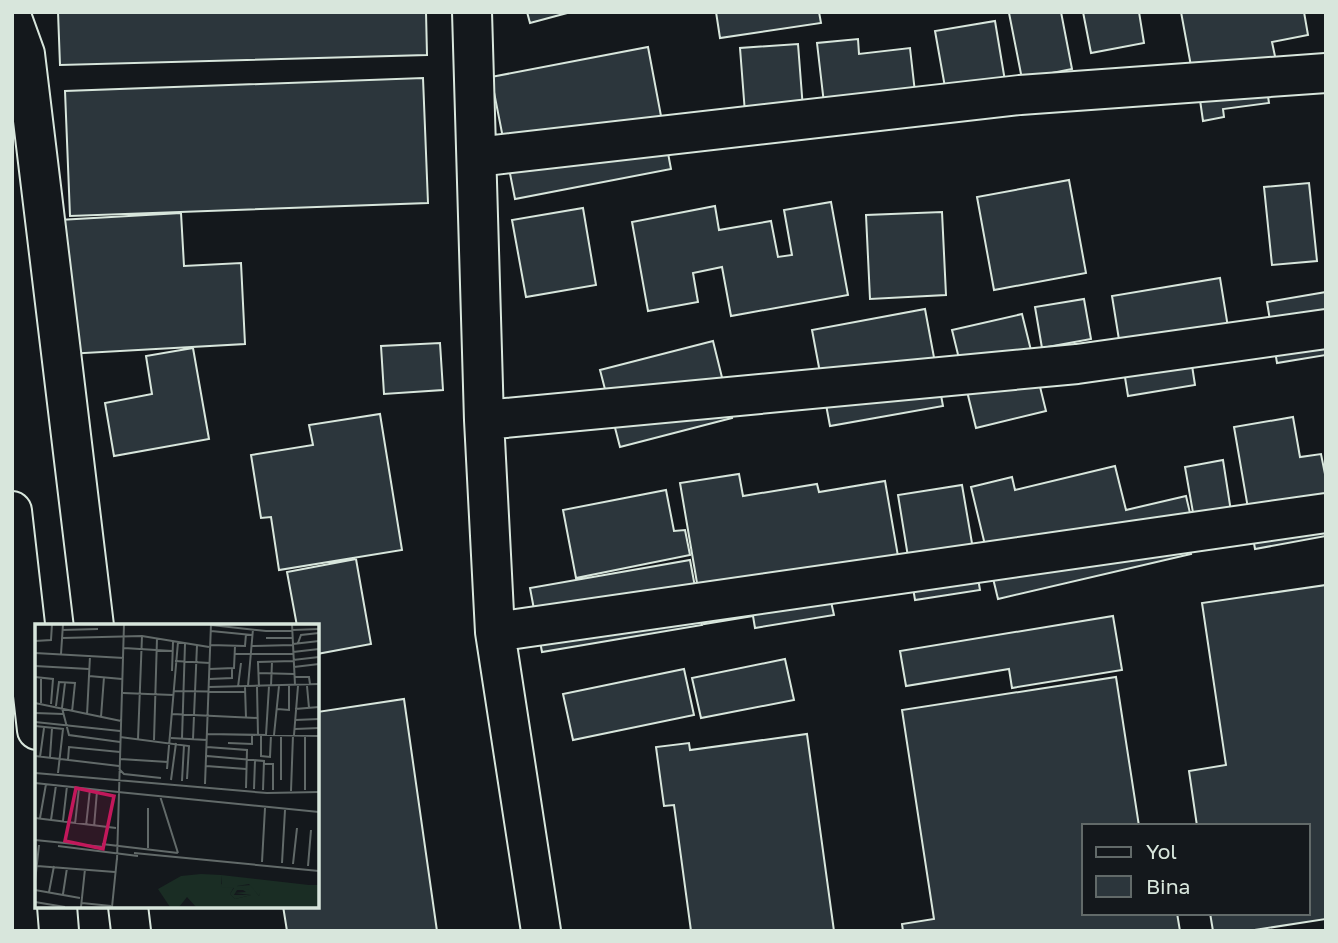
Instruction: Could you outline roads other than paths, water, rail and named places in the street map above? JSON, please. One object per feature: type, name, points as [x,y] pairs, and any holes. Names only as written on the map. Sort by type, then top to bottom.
[{"type":"main road","points":[[472,12],[484,420],[495,632],[541,931]]},
{"type":"main road","points":[[12,18],[25,54],[94,624]]},
{"type":"main road","points":[[477,157],[1020,94],[1326,73]]},
{"type":"main road","points":[[484,420],[1077,363],[1326,329]]},
{"type":"main road","points":[[12,511],[35,712]]},
{"type":"main road","points":[[495,632],[1326,513]]},
{"type":"main road","points":[[57,908],[59,931]]},
{"type":"main road","points":[[128,908],[131,931]]}]
